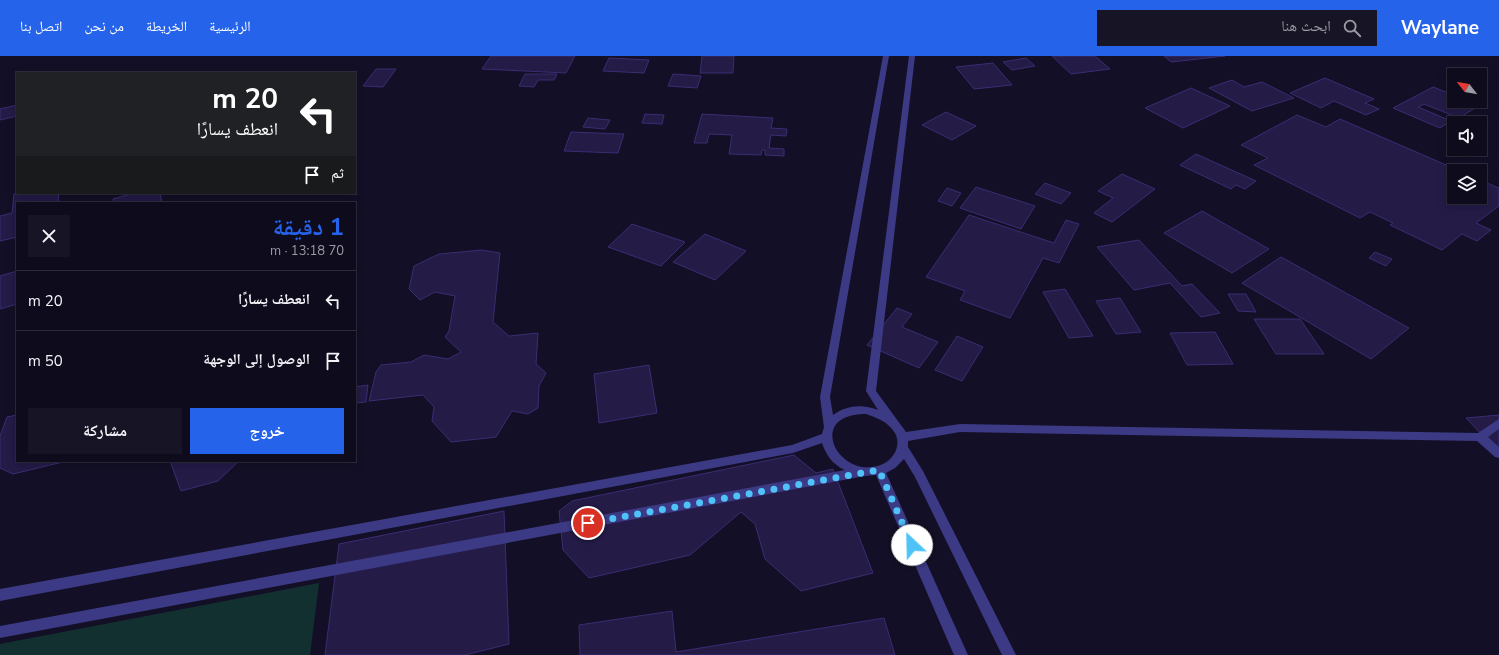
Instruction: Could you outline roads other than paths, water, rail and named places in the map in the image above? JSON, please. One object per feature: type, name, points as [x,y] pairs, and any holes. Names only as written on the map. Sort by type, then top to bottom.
[{"type":"street","points":[[872,471],[854,469],[842,464],[833,456],[828,447],[825,397],[886,56]]},
{"type":"street","points":[[912,56],[871,391],[890,419],[898,427],[903,443],[1009,655]]},
{"type":"street","points":[[0,595],[793,449],[827,432],[834,420],[842,414],[854,410],[866,410],[879,413],[890,419]]},
{"type":"street","points":[[903,443],[960,428],[1480,437],[1499,422]]},
{"type":"street","points":[[1480,437],[1499,454]]},
{"type":"street","points":[[0,632],[872,471],[891,466],[899,458],[903,443]]},
{"type":"street","points":[[872,471],[961,655]]}]
